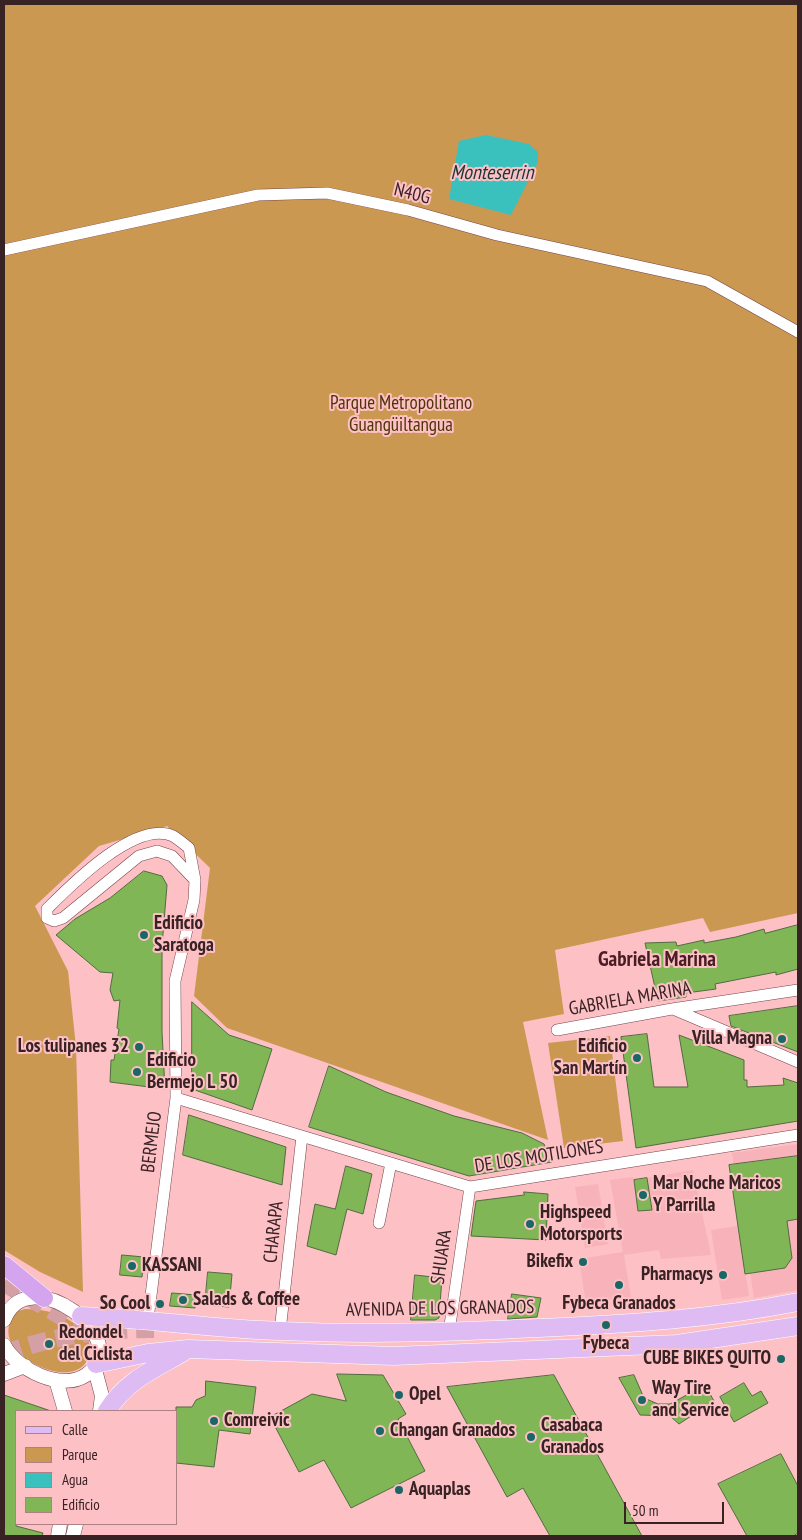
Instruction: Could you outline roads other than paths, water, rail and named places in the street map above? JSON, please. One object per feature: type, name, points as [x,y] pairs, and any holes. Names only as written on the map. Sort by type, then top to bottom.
[{"type":"highway","points":[[4,1265],[44,1298]]},
{"type":"main road","name":"AVENIDA DE LOS GRANADOS","points":[[81,1316],[148,1319],[255,1330],[358,1333],[449,1332],[677,1320],[745,1312],[798,1302]]},
{"type":"main road","points":[[95,1365],[148,1353],[188,1349],[394,1356],[677,1344],[798,1326]]},
{"type":"main road","points":[[180,1329],[255,1330]]},
{"type":"main road","points":[[108,1410],[130,1383],[188,1349]]},
{"type":"street","name":"N40G","points":[[4,250],[258,195],[327,193],[408,210],[491,233],[707,281],[798,332]]},
{"type":"street","name":"BERMEJO","points":[[148,1319],[176,1098],[175,981],[194,900],[195,880],[188,848],[172,836],[156,834],[138,838],[122,845],[84,874],[47,909],[47,918],[54,921],[63,918],[139,856],[156,851],[172,856],[195,880]]},
{"type":"street","name":"GABRIELA MARINA","points":[[557,1030],[672,1009],[798,990]]},
{"type":"street","points":[[672,1009],[798,1062]]},
{"type":"street","name":"DE LOS MOTILONES","points":[[176,1098],[470,1187],[798,1135]]},
{"type":"street","name":"CHARAPA","points":[[280,1331],[302,1136]]},
{"type":"street","points":[[379,1223],[391,1164]]},
{"type":"street","name":"SHUARA","points":[[449,1332],[470,1187]]},
{"type":"street","points":[[4,1320],[11,1308],[22,1300],[32,1297],[44,1298],[81,1316],[89,1323],[97,1338],[100,1354],[95,1365],[78,1380],[56,1380],[25,1366],[12,1357],[4,1344]]},
{"type":"street","points":[[95,1365],[102,1396],[100,1410]]},
{"type":"street","points":[[4,1374],[25,1366]]},
{"type":"street","points":[[56,1380],[66,1410]]},
{"type":"water","name":"Monteserrin","points":[[486,135],[529,144],[538,152],[538,162],[511,215],[449,199],[459,141]]},
{"type":"tunnel","points":[[4,1283],[92,1334]]},
{"type":"tunnel","points":[[4,1354],[62,1337],[101,1331],[162,1329]]},
{"type":"place","name":"Edificio Saratoga","points":[[144,935]]},
{"type":"place","name":"Villa Magna","points":[[782,1039]]},
{"type":"place","name":"Los tulipanes 32","points":[[139,1047]]},
{"type":"place","name":"Edificio San Martín","points":[[637,1058]]},
{"type":"place","name":"Edificio Bermejo L 50","points":[[137,1072]]},
{"type":"place","name":"Mar Noche Maricos Y Parrilla","points":[[643,1195]]},
{"type":"place","name":"Highspeed Motorsports","points":[[530,1224]]},
{"type":"place","name":"Bikefix","points":[[583,1262]]},
{"type":"place","name":"KASSANI","points":[[132,1266]]},
{"type":"place","name":"Pharmacys","points":[[723,1275]]},
{"type":"place","name":"Fybeca Granados","points":[[619,1285]]},
{"type":"place","name":"Salads & Coffee","points":[[183,1300]]},
{"type":"place","name":"So Cool","points":[[160,1304]]},
{"type":"place","name":"Fybeca","points":[[606,1325]]},
{"type":"place","name":"Redondel del Ciclista","points":[[49,1344]]},
{"type":"place","name":"CUBE BIKES QUITO","points":[[781,1359]]},
{"type":"place","name":"Opel","points":[[399,1395]]},
{"type":"place","name":"Way Tire and Service","points":[[642,1400]]},
{"type":"place","name":"Comreivic","points":[[214,1421]]},
{"type":"place","name":"Changan Granados","points":[[380,1431]]},
{"type":"place","name":"Casabaca Granados","points":[[531,1437]]},
{"type":"place","name":"Aquaplas","points":[[399,1490]]},
{"type":"district","name":"Gabriela Marina","points":[[657,960]]},
{"type":"park label","name":"Parque Metropolitano Guangüiltangua","points":[[401,415]]}]
